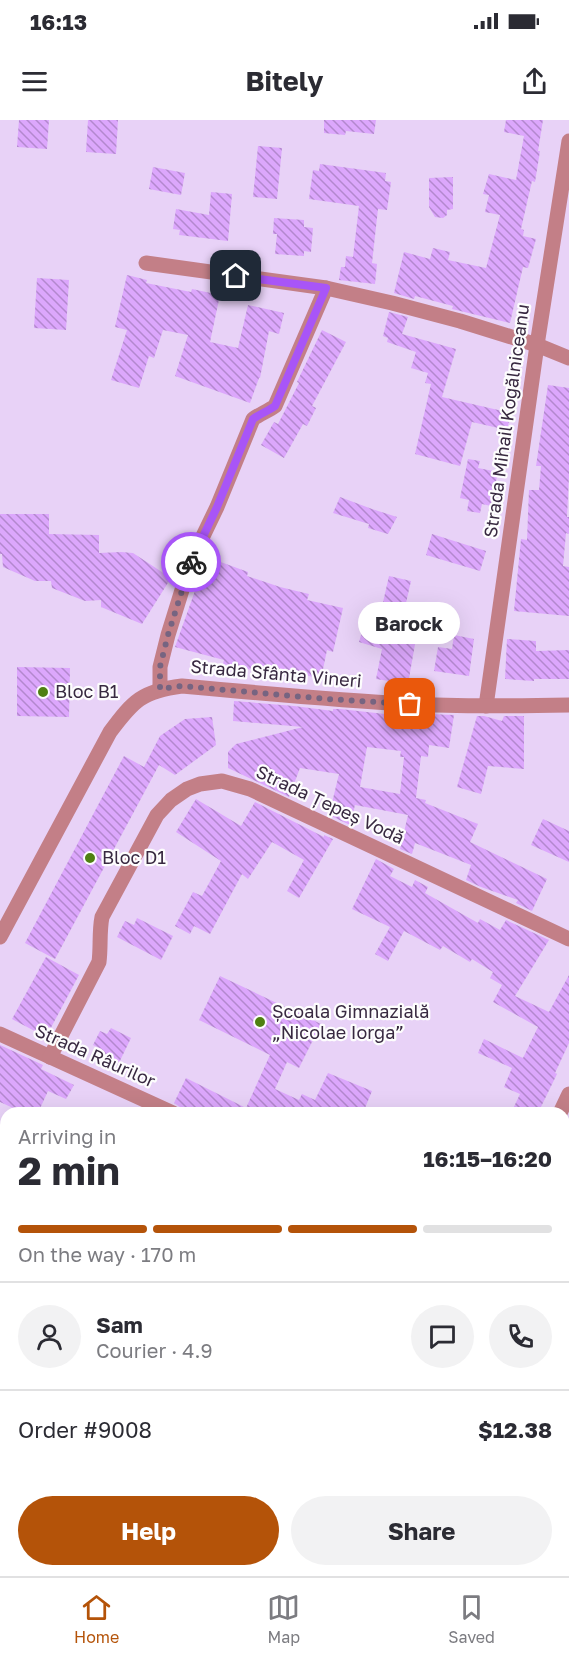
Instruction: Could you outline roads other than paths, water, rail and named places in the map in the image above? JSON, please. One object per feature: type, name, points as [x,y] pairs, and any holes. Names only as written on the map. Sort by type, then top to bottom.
[{"type":"street","name":"Strada Mihail Kogălniceanu","points":[[486,706],[537,345],[569,141]]},
{"type":"street","points":[[146,263],[326,288],[437,315],[537,345],[569,358]]},
{"type":"street","points":[[0,937],[110,732],[125,712],[138,700],[160,689],[160,667],[191,561],[217,507],[253,419],[275,406],[326,288]]},
{"type":"street","name":"Strada Sfânta Vineri","points":[[160,689],[182,686],[327,699],[486,706],[569,705]]},
{"type":"street","name":"Strada Țepeș Vodă","points":[[50,1057],[99,962],[101,952],[99,928],[102,917],[157,815],[171,800],[187,789],[200,784],[222,781],[250,789],[569,939]]},
{"type":"street","name":"Strada Râurilor","points":[[0,1034],[160,1107]]},
{"type":"place","name":"Bloc B1","points":[[43,692]]},
{"type":"place","name":"Barock","points":[[410,704]]},
{"type":"place","name":"Bloc D1","points":[[90,858]]},
{"type":"place","name":"Școala Gimnazială „Nicolae Iorga”","points":[[260,1022]]}]
